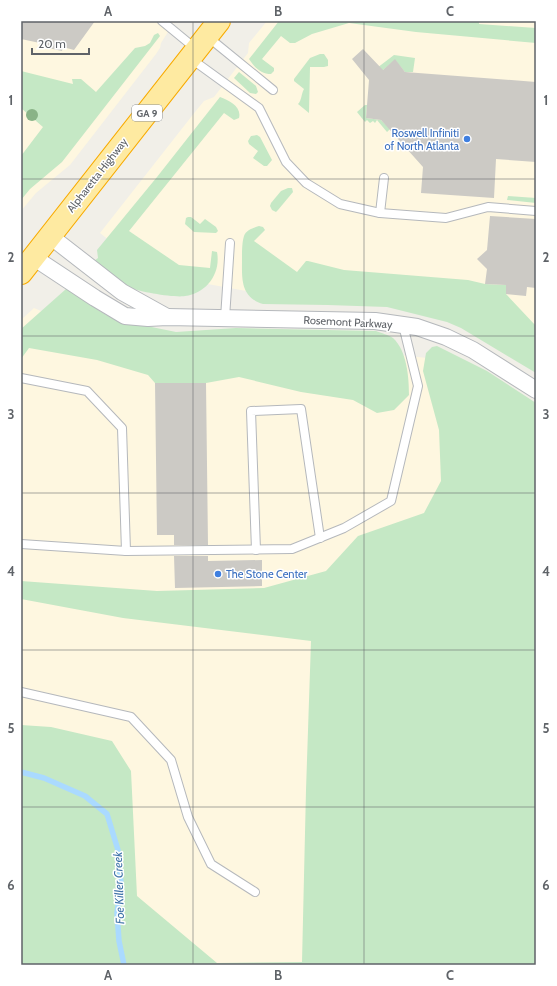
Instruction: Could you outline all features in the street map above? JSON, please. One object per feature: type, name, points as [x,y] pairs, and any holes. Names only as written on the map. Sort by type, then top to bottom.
[{"type":"highway","name":"Alpharetta Highway","points":[[27,265],[203,41]]},
{"type":"street","name":"Rosemont Parkway","points":[[50,236],[122,292],[167,317]]},
{"type":"street","name":"Rosemont Parkway","points":[[27,265],[95,298],[125,316],[148,318],[167,317],[375,321],[417,327],[446,337],[473,350],[536,390]]},
{"type":"lane","points":[[162,21],[203,41],[273,90]]},
{"type":"lane","points":[[203,41],[259,108],[286,162],[306,184],[340,204],[380,213],[446,218],[488,207],[536,211]]},
{"type":"lane","points":[[380,213],[384,178]]},
{"type":"lane","points":[[225,318],[230,244]]},
{"type":"lane","points":[[21,544],[126,551],[292,549],[344,528],[391,502],[418,386],[403,325]]},
{"type":"lane","points":[[21,378],[87,391],[122,428],[126,551]]},
{"type":"lane","points":[[256,550],[251,412],[301,409],[320,538]]},
{"type":"lane","points":[[21,692],[131,717],[171,760],[188,817],[211,864],[255,892]]},
{"type":"shaded area","points":[[21,21],[175,21],[156,54],[70,165],[36,193],[21,211]]},
{"type":"shaded area","points":[[267,21],[536,21],[536,359],[459,312],[257,293],[152,274],[100,233],[204,101],[214,97],[248,53],[249,43]]},
{"type":"shaded area","points":[[34,308],[119,345],[362,351],[427,358],[491,396],[409,965],[21,965],[21,320]]},
{"type":"green space","points":[[279,21],[479,21],[479,24],[536,28],[536,43],[416,32],[349,23],[312,34],[295,43],[290,43],[281,36],[262,59],[274,68],[274,71],[271,74],[267,74],[258,70],[249,59]]},
{"type":"green space","points":[[158,33],[160,36],[62,162],[30,189],[21,200],[21,156],[43,127],[21,108],[21,71],[73,84],[72,79],[81,79],[96,92],[135,48],[145,46],[150,43],[154,35]]},
{"type":"green space","points":[[324,54],[328,60],[328,66],[310,67],[309,113],[298,104],[304,89],[294,81],[294,79],[310,58]]},
{"type":"green space","points":[[394,55],[415,58],[413,72],[405,72],[395,60],[383,70],[378,70],[377,68]]},
{"type":"green space","points":[[239,72],[256,86],[258,92],[256,94],[250,93],[234,78]]},
{"type":"green space","points":[[220,97],[231,102],[237,107],[239,110],[239,118],[234,120],[224,113],[129,231],[179,265],[210,268],[212,251],[217,252],[217,267],[211,281],[200,291],[185,296],[150,293],[126,286],[111,276],[94,261],[98,258],[97,250]]},
{"type":"green space","points":[[367,105],[366,118],[381,120],[390,129],[387,132],[377,120],[375,123],[373,121],[370,123],[367,120],[365,122],[357,112]]},
{"type":"green space","points":[[257,135],[260,137],[272,160],[267,166],[264,166],[253,158],[258,151],[249,144],[248,141],[251,136]]},
{"type":"green space","points":[[292,188],[293,192],[276,212],[272,210],[270,206],[271,203],[281,191]]},
{"type":"green space","points":[[508,196],[536,198],[536,203],[507,200]]},
{"type":"green space","points":[[191,217],[200,224],[205,219],[216,227],[218,231],[216,233],[194,232],[185,224],[186,218]]},
{"type":"green space","points":[[259,226],[263,227],[265,230],[254,241],[297,272],[306,261],[308,261],[344,270],[468,280],[485,284],[506,285],[506,294],[536,326],[536,373],[461,328],[447,322],[387,307],[263,304],[255,301],[246,292],[244,286],[242,273],[242,250],[246,232]]},
{"type":"green space","points":[[71,288],[98,310],[108,316],[127,322],[176,332],[236,328],[376,331],[393,338],[398,343],[408,372],[409,395],[394,410],[377,413],[353,400],[301,392],[239,377],[206,383],[155,383],[148,375],[97,360],[29,348],[21,359],[21,329],[66,289]]},
{"type":"green space","points":[[437,346],[487,371],[536,403],[536,965],[21,965],[21,725],[51,727],[112,741],[131,771],[137,896],[217,963],[302,962],[311,641],[123,618],[21,599],[21,581],[157,591],[264,588],[326,571],[358,536],[424,513],[441,481],[439,430],[423,371],[426,353],[432,347]]},
{"type":"building","points":[[21,21],[95,21],[74,50],[63,47],[62,51],[39,46],[40,43],[21,39]]},
{"type":"building","name":"Roswell Infiniti of North Atlanta","points":[[363,49],[383,70],[395,59],[405,72],[536,82],[536,162],[496,159],[494,198],[421,193],[423,167],[381,120],[366,118],[369,80],[352,59]]},
{"type":"building","points":[[490,216],[536,219],[536,288],[527,287],[526,296],[506,294],[506,285],[485,284],[487,269],[477,259],[487,250]]},
{"type":"building","points":[[155,383],[206,383],[208,545],[174,545],[174,535],[157,535]]},
{"type":"building","name":"The Stone Center","points":[[174,556],[208,556],[208,561],[262,560],[262,586],[175,588]]},
{"type":"waterway","name":"Foe Killer Creek","points":[[21,772],[44,778],[85,796],[107,814],[118,850],[121,884],[117,913],[119,941],[124,965]]},
{"type":"place","name":"Roswell Infiniti of North Atlanta","points":[[467,139]]},
{"type":"place","name":"The Stone Center","points":[[218,574]]}]
